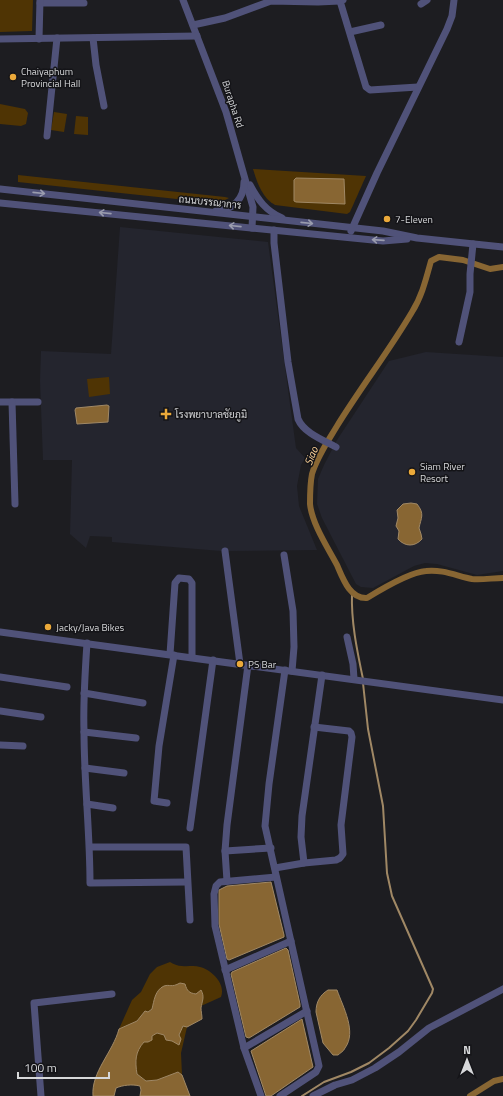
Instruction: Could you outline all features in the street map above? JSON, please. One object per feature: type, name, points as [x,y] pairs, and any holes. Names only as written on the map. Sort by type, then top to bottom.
[{"type":"street","name":"Burapha Rd","points":[[183,0],[226,112],[244,172],[254,217]]},
{"type":"street","points":[[350,237],[351,228],[418,87],[447,30],[452,16],[454,0]]},
{"type":"street","points":[[39,39],[40,1],[84,3]]},
{"type":"street","points":[[193,25],[226,18],[271,1],[342,1],[366,87],[370,90],[418,87]]},
{"type":"street","points":[[350,32],[381,25]]},
{"type":"street","points":[[0,39],[197,36]]},
{"type":"street","points":[[47,136],[57,38]]},
{"type":"street","points":[[93,38],[96,65],[104,106]]},
{"type":"street","points":[[204,211],[229,208],[240,200],[244,187],[244,172]]},
{"type":"street","points":[[244,172],[263,205],[275,215],[288,221]]},
{"type":"street","name":"ถนนบรรณาการ","points":[[0,189],[382,231],[417,238],[503,247]]},
{"type":"street","points":[[67,209],[68,196]]},
{"type":"street","name":"ถนนบรรณาการ","points":[[0,203],[383,241],[417,238]]},
{"type":"street","points":[[182,221],[183,209]]},
{"type":"street","points":[[252,228],[254,217]]},
{"type":"street","points":[[274,230],[274,243],[285,338],[298,419],[303,427],[319,438],[336,446]]},
{"type":"street","points":[[459,342],[470,292],[473,244]]},
{"type":"street","points":[[0,402],[38,402]]},
{"type":"street","points":[[12,402],[15,504]]},
{"type":"street","points":[[225,551],[240,664]]},
{"type":"street","points":[[280,1096],[318,1070],[318,1063],[307,1011],[276,877],[266,826],[268,791],[288,670],[294,647],[293,611],[284,555]]},
{"type":"street","points":[[167,803],[154,801],[159,746],[172,655],[175,583],[179,578],[189,579],[192,583],[192,657]]},
{"type":"street","points":[[0,632],[503,700]]},
{"type":"street","points":[[347,637],[356,679]]},
{"type":"street","points":[[87,643],[84,693],[84,732],[90,847],[90,883],[187,882]]},
{"type":"street","points":[[190,828],[213,660]]},
{"type":"street","points":[[227,881],[225,851],[248,665]]},
{"type":"street","points":[[304,863],[301,837],[302,816],[322,675]]},
{"type":"street","points":[[0,677],[67,688]]},
{"type":"street","points":[[84,693],[143,703]]},
{"type":"street","points":[[0,711],[41,717]]},
{"type":"street","points":[[275,868],[336,860],[342,856],[341,825],[352,737],[349,731],[314,727]]},
{"type":"street","points":[[84,732],[136,738]]},
{"type":"street","points":[[0,745],[23,746]]},
{"type":"street","points":[[85,768],[124,773]]},
{"type":"street","points":[[87,804],[113,808]]},
{"type":"street","points":[[90,847],[186,847],[190,920]]},
{"type":"street","points":[[225,851],[271,848]]},
{"type":"street","points":[[261,1096],[244,1048],[225,970],[215,926],[214,894],[216,886],[220,882],[276,877]]},
{"type":"street","points":[[225,970],[291,941]]},
{"type":"street","points":[[313,1096],[335,1085],[352,1080],[375,1068],[399,1052],[429,1028],[503,990]]},
{"type":"street","points":[[41,1096],[34,1003],[112,994]]},
{"type":"street","points":[[244,1048],[307,1011]]},
{"type":"shaded area","points":[[0,0],[33,0],[32,31],[0,32]]},
{"type":"shaded area","points":[[0,104],[25,109],[28,113],[26,124],[21,126],[0,124]]},
{"type":"shaded area","points":[[54,112],[67,114],[64,132],[51,130]]},
{"type":"shaded area","points":[[76,116],[88,117],[88,135],[74,134]]},
{"type":"shaded area","points":[[253,169],[366,176],[350,212],[347,214],[275,205],[263,194]]},
{"type":"shaded area","points":[[18,175],[229,198],[214,203],[18,182]]},
{"type":"shaded area","points":[[296,178],[344,179],[345,204],[294,201],[294,180]]},
{"type":"shaded area","name":"โรงพยาบาลชัยภูมิ","points":[[120,227],[268,242],[296,448],[305,458],[301,465],[297,486],[299,506],[317,550],[221,551],[112,542],[112,537],[90,536],[86,548],[70,534],[72,460],[43,460],[40,381],[41,351],[111,354]]},
{"type":"shaded area","name":"Siam River Resort","points":[[426,352],[503,357],[503,571],[477,575],[437,564],[425,563],[414,566],[373,588],[361,587],[356,584],[322,518],[317,504],[318,479],[337,440],[389,361]]},
{"type":"shaded area","points":[[109,377],[110,394],[89,397],[87,379]]},
{"type":"shaded area","points":[[109,406],[108,422],[77,424],[76,408]]},
{"type":"shaded area","points":[[403,504],[417,504],[422,513],[419,528],[422,539],[416,544],[407,545],[398,539],[399,531],[396,526],[398,518],[397,510]]},
{"type":"shaded area","points":[[271,882],[284,937],[229,960],[227,959],[219,924],[219,890],[227,886]]},
{"type":"shaded area","points":[[286,948],[288,950],[300,1007],[249,1038],[246,1037],[231,974],[232,972]]},
{"type":"shaded area","points":[[170,962],[179,966],[198,966],[209,971],[217,978],[222,987],[221,997],[201,1006],[203,1001],[196,994],[174,986],[165,986],[157,992],[152,1009],[148,1012],[144,1012],[137,1021],[119,1029],[132,1000],[141,992],[150,974],[157,967]]},
{"type":"shaded area","points":[[180,983],[185,984],[188,990],[192,993],[196,994],[201,990],[203,997],[201,1008],[202,1019],[187,1027],[183,1026],[179,1035],[181,1039],[179,1045],[172,1041],[166,1040],[164,1035],[157,1033],[152,1036],[152,1040],[144,1042],[137,1053],[136,1069],[137,1074],[146,1081],[157,1080],[178,1072],[182,1075],[190,1096],[140,1096],[140,1086],[131,1085],[116,1088],[114,1096],[93,1096],[95,1079],[119,1029],[137,1021],[145,1011],[148,1012],[152,1009],[155,996],[161,988]]},
{"type":"shaded area","points":[[328,990],[337,990],[348,1019],[350,1035],[344,1050],[338,1055],[333,1055],[323,1043],[316,1012],[319,999]]},
{"type":"shaded area","points":[[302,1019],[313,1067],[271,1096],[266,1096],[251,1051]]},
{"type":"shaded area","points":[[183,1026],[187,1027],[181,1053],[182,1075],[178,1072],[157,1080],[146,1081],[137,1074],[136,1054],[141,1045],[157,1033],[164,1035],[166,1040],[172,1041],[179,1035]]},
{"type":"waterway","name":"Siao","points":[[503,267],[490,269],[463,260],[439,257],[431,261],[415,306],[394,341],[326,443],[314,468],[310,485],[311,512],[317,528],[345,582],[356,595],[367,598],[404,578],[426,571],[444,572],[472,579],[503,578]]},
{"type":"waterway","points":[[352,593],[353,625],[363,679]]},
{"type":"waterway","points":[[302,1096],[324,1082],[351,1072],[369,1063],[389,1048],[408,1031],[416,1020],[433,989],[392,896],[387,873],[383,806],[368,729],[363,683]]},
{"type":"waterway","name":"Siao","points":[[470,1096],[494,1081],[503,1079]]},
{"type":"place","name":"Chaiyaphum Provincial Hall","points":[[13,77]]},
{"type":"place","name":"7-Eleven","points":[[387,219]]},
{"type":"place","name":"โรงพยาบาลชัยภูมิ","points":[[166,414]]},
{"type":"place","name":"Siam River Resort","points":[[412,472]]},
{"type":"place","name":"Jacky/Java Bikes","points":[[48,627]]},
{"type":"place","name":"PS Bar","points":[[240,664]]}]
